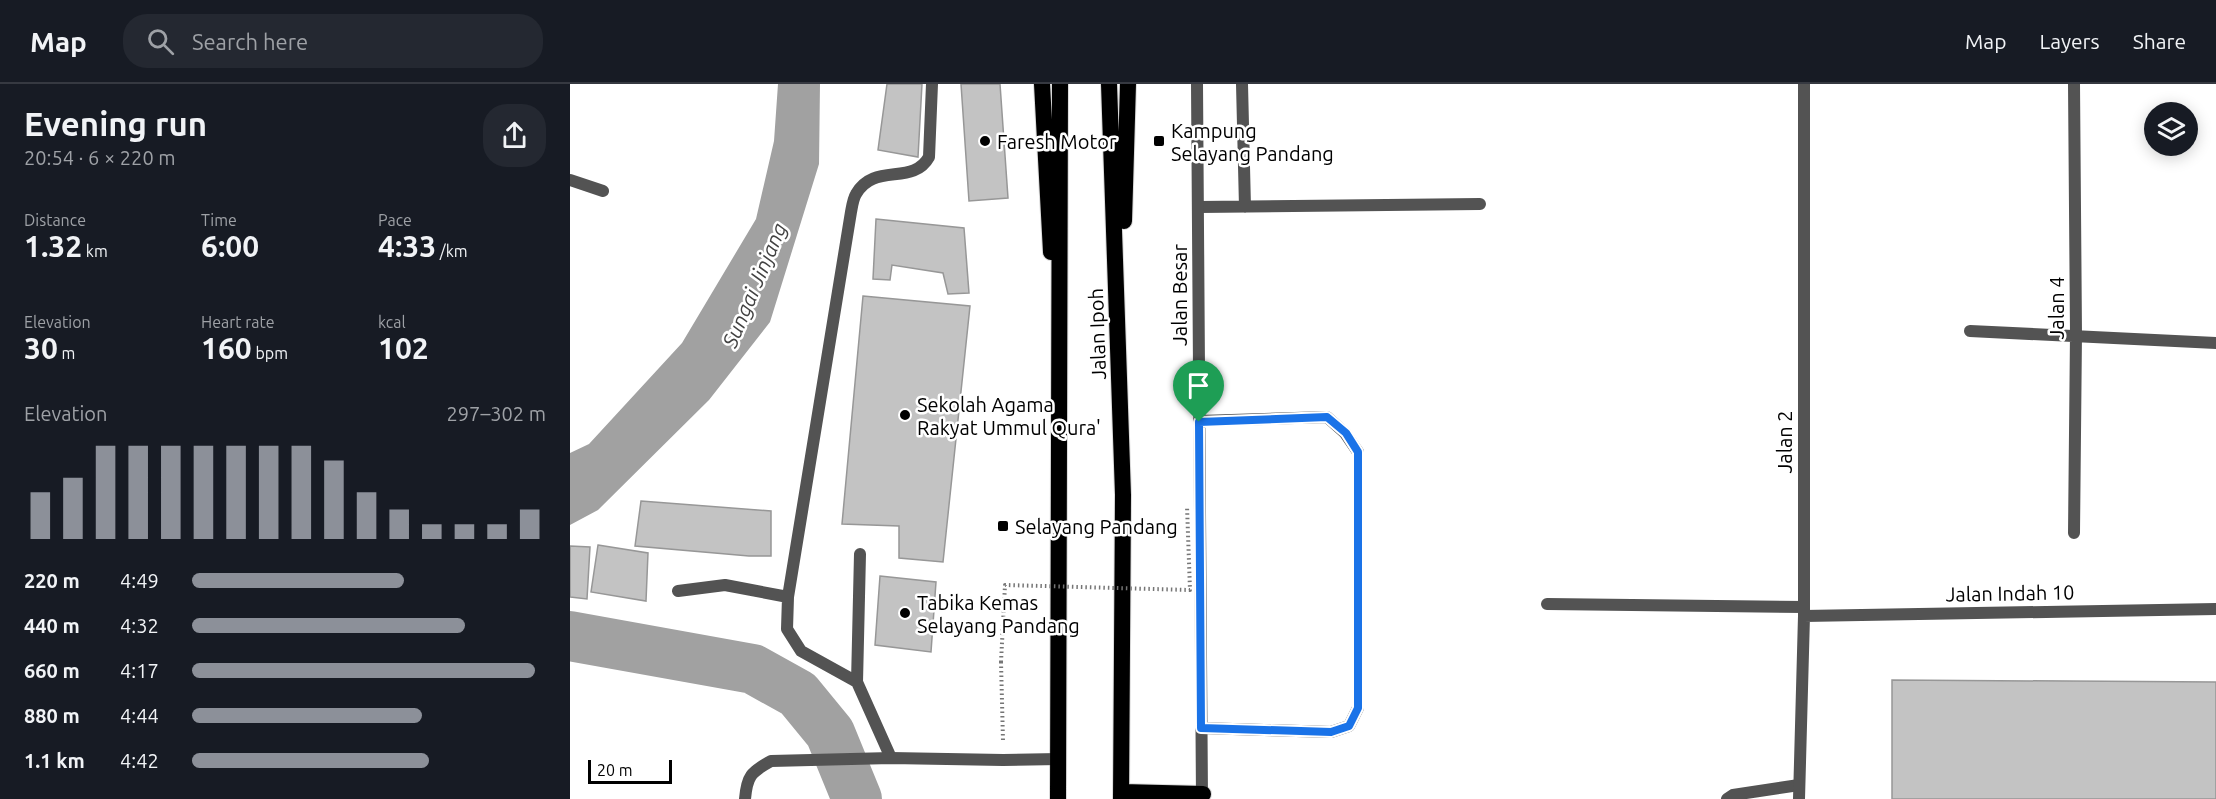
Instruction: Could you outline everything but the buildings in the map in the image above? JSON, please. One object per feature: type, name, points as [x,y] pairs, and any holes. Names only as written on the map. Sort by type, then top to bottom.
[{"type":"highway","points":[[1042,84],[1060,426]]},
{"type":"highway","name":"Jalan Ipoh","points":[[1058,799],[1060,84]]},
{"type":"highway","name":"Jalan Ipoh","points":[[1109,84],[1123,495],[1121,795]]},
{"type":"highway","points":[[1118,350],[1128,84]]},
{"type":"highway","points":[[1121,795],[1203,797]]},
{"type":"street","points":[[857,682],[801,651],[787,629],[788,597],[856,193],[872,177],[915,171],[924,166],[929,157],[932,84]]},
{"type":"street","name":"Jalan Besar","points":[[1197,84],[1203,797]]},
{"type":"street","points":[[1242,84],[1245,207]]},
{"type":"street","name":"Jalan 2","points":[[1799,799],[1804,611],[1804,84]]},
{"type":"street","name":"Jalan 4","points":[[2074,84],[2076,334],[2074,533]]},
{"type":"street","points":[[570,180],[603,191]]},
{"type":"street","points":[[1199,207],[1480,204]]},
{"type":"street","points":[[1970,331],[2076,334],[2216,343]]},
{"type":"street","points":[[1199,422],[1327,417],[1346,433],[1358,452],[1358,708],[1349,726],[1331,732],[1201,728]]},
{"type":"street","points":[[860,554],[857,682],[891,758]]},
{"type":"street","points":[[678,591],[725,585],[788,597]]},
{"type":"street","name":"Jalan Indah 10","points":[[1546,604],[1804,611],[2216,609]]},
{"type":"street","points":[[745,799],[746,786],[754,771],[771,761],[891,758],[1059,759]]},
{"type":"street","points":[[1727,799],[1733,795],[1799,785]]},
{"type":"path","points":[[1003,760],[1001,662],[1005,585],[1190,590],[1187,506]]},
{"type":"water","name":"Sungai Jinjang","points":[[778,84],[820,84],[819,164],[770,322],[709,400],[598,510],[570,525],[570,453],[589,444],[682,343],[756,219],[774,141]]},
{"type":"waterway","points":[[570,636],[753,669],[798,694],[830,733],[857,799]]},
{"type":"place","name":"Faresh Motor","points":[[985,141]]},
{"type":"place","name":"Kampung Selayang Pandang","points":[[1159,141]]},
{"type":"place","name":"Sekolah Agama Rakyat Ummul Qura'","points":[[905,415]]},
{"type":"place","name":"Selayang Pandang","points":[[1003,526]]},
{"type":"place","name":"Tabika Kemas Selayang Pandang","points":[[905,613]]},
{"type":"route","points":[[1327,417],[1346,433],[1358,452],[1358,708],[1349,726],[1331,732],[1201,728],[1199,422],[1327,417]]}]
